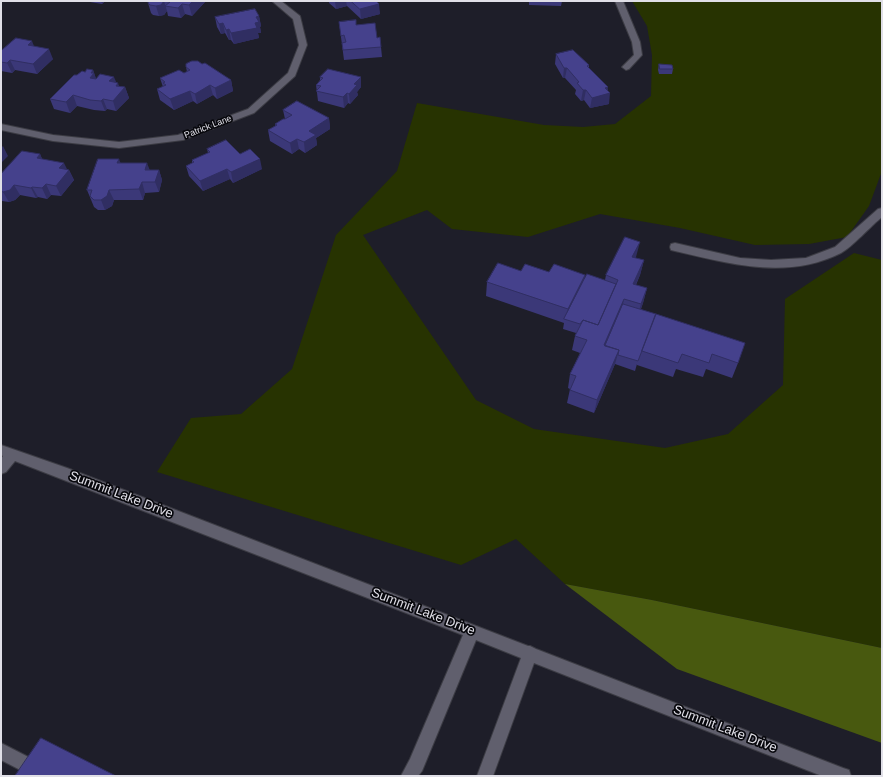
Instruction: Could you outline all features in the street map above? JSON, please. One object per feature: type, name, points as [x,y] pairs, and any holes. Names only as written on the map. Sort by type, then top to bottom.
[{"type":"street","name":"Patrick Lane","points":[[1,127],[53,138],[119,145],[180,138],[251,111],[292,74],[303,45],[297,18],[276,1]]},
{"type":"street","points":[[619,1],[636,42],[638,55],[626,67]]},
{"type":"street","points":[[675,247],[740,262],[771,264],[807,262],[839,250],[882,210]]},
{"type":"street","points":[[1,468],[7,452]]},
{"type":"street","name":"Summit Lake Drive","points":[[7,452],[530,653],[843,776]]},
{"type":"street","points":[[409,776],[416,765],[472,631]]},
{"type":"street","points":[[485,776],[530,653]]},
{"type":"street","points":[[1,751],[32,768]]},
{"type":"green space","points":[[632,1],[882,1],[882,171],[869,206],[847,237],[809,244],[755,245],[680,228],[600,214],[528,237],[452,229],[427,210],[363,235],[476,400],[534,429],[665,448],[728,434],[783,385],[785,299],[854,253],[882,260],[882,648],[652,600],[565,584],[516,539],[461,565],[157,472],[191,418],[241,414],[292,369],[336,235],[397,171],[417,103],[544,125],[583,127],[615,124],[651,96],[652,55],[647,26]]},
{"type":"green space","points":[[565,584],[652,600],[882,648],[882,743],[677,669]]},
{"type":"building","points":[[150,1],[164,1],[161,5],[156,6],[150,5],[148,3]]},
{"type":"building","points":[[164,1],[193,1],[189,5],[182,4],[178,8],[165,6],[170,2]]},
{"type":"building","points":[[351,1],[376,1],[379,4],[360,9]]},
{"type":"building","points":[[255,9],[259,16],[256,17],[259,22],[255,23],[257,28],[231,33],[229,29],[226,30],[223,23],[219,24],[215,17]]},
{"type":"building","points":[[356,20],[356,25],[375,23],[377,38],[380,37],[381,47],[343,50],[342,43],[346,42],[344,35],[341,36],[339,22]]},
{"type":"building","points":[[16,38],[32,41],[28,45],[49,49],[33,64],[10,60],[7,63],[1,62],[1,51]]},
{"type":"building","points":[[573,50],[589,65],[587,66],[608,87],[605,88],[610,93],[592,98],[586,90],[583,90],[577,83],[579,82],[567,68],[564,68],[556,54]]},
{"type":"building","points":[[192,61],[198,61],[202,64],[205,63],[231,80],[215,88],[210,85],[195,94],[190,91],[170,99],[157,89],[166,85],[160,78],[179,70],[184,73],[190,70],[186,67],[186,64]]},
{"type":"building","points":[[659,64],[672,65],[673,69],[660,69]]},
{"type":"building","points":[[87,69],[93,70],[91,73],[94,73],[90,78],[96,79],[100,74],[114,77],[109,81],[118,83],[116,86],[125,87],[113,101],[103,99],[101,101],[90,100],[73,95],[66,102],[50,99],[74,75],[77,75],[82,71],[85,72]]},
{"type":"building","points":[[328,69],[361,77],[354,84],[357,85],[349,94],[347,93],[343,97],[316,91],[321,86],[316,85],[323,78],[320,77]]},
{"type":"building","points":[[297,101],[329,118],[309,131],[316,135],[304,142],[297,139],[290,143],[268,130],[277,125],[275,124],[283,119],[292,115],[283,110]]},
{"type":"building","points":[[226,140],[240,154],[250,149],[260,159],[231,172],[227,169],[200,181],[186,166],[194,162],[192,160],[210,152],[207,149]]},
{"type":"building","points":[[22,151],[40,154],[37,158],[64,163],[59,168],[69,170],[56,186],[46,184],[42,188],[31,188],[14,185],[10,190],[3,192],[1,191],[1,174]]},
{"type":"building","points":[[98,159],[119,159],[117,163],[147,163],[145,170],[159,170],[155,182],[142,182],[139,189],[109,190],[107,196],[101,200],[94,200],[90,196],[92,190],[87,190]]},
{"type":"building","points":[[625,237],[640,242],[632,257],[644,260],[633,284],[647,288],[641,304],[624,299],[604,345],[619,350],[597,400],[570,390],[576,376],[570,374],[587,340],[575,336],[583,320],[598,325],[618,280],[606,275]]},
{"type":"building","points":[[498,263],[521,271],[525,264],[549,272],[554,264],[585,275],[568,309],[487,282]]},
{"type":"building","points":[[587,274],[616,284],[598,325],[583,320],[580,324],[564,319]]},
{"type":"building","points":[[623,304],[656,314],[638,361],[618,355],[619,350],[605,346]]},
{"type":"building","points":[[656,314],[745,343],[738,363],[712,354],[709,363],[682,354],[678,363],[642,351]]},
{"type":"building","points":[[41,738],[116,776],[15,776]]}]
